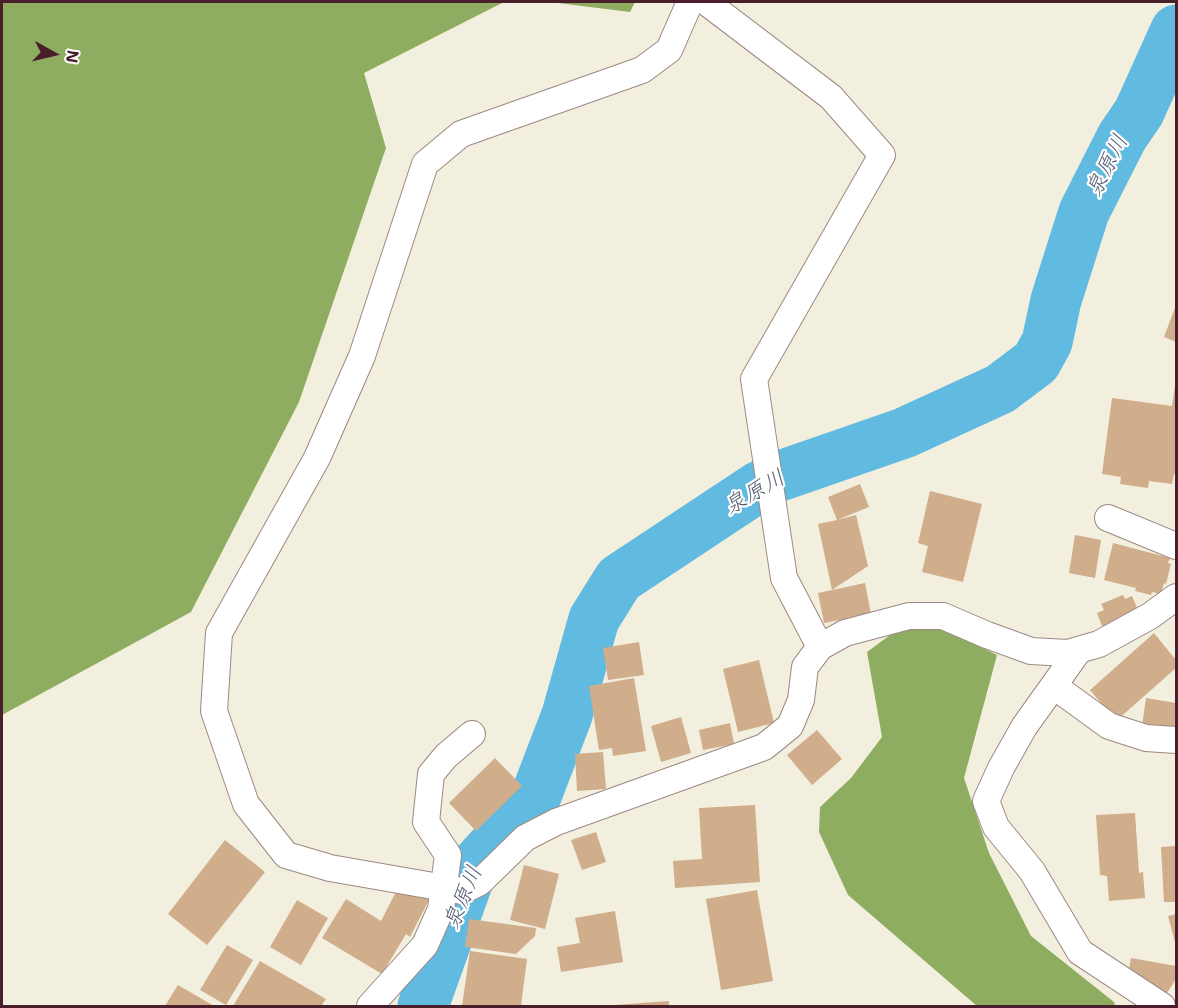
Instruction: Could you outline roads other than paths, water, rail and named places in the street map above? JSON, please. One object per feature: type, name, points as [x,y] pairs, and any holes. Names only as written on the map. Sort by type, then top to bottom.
[{"type":"street","points":[[690,2],[669,50],[642,70],[461,134],[425,164],[362,356],[317,458],[219,633],[214,711],[246,804],[285,855],[330,868],[462,891],[480,882],[525,838],[556,822],[764,747],[790,726],[801,700],[805,667],[820,646],[845,633],[909,616],[943,616],[1031,651],[1068,653],[1100,644],[1150,616],[1176,597]]},
{"type":"street","points":[[706,2],[831,97],[882,155],[754,379],[784,578],[820,646]]},
{"type":"street","points":[[1107,518],[1176,546]]},
{"type":"street","points":[[1079,650],[1024,727],[986,801],[996,827],[1032,871],[1080,952],[1162,1006]]},
{"type":"street","points":[[1054,686],[1109,726],[1146,738],[1176,740]]},
{"type":"street","points":[[370,1006],[425,945],[441,909],[448,855],[426,822],[431,774],[446,756],[472,734]]},
{"type":"waterway","name":"泉原川","points":[[423,1006],[472,869],[534,801],[567,715],[594,619],[619,579],[758,487],[777,477],[904,433],[1000,389],[1036,362],[1047,342],[1056,300],[1084,212],[1122,137],[1139,112],[1176,30]]}]
